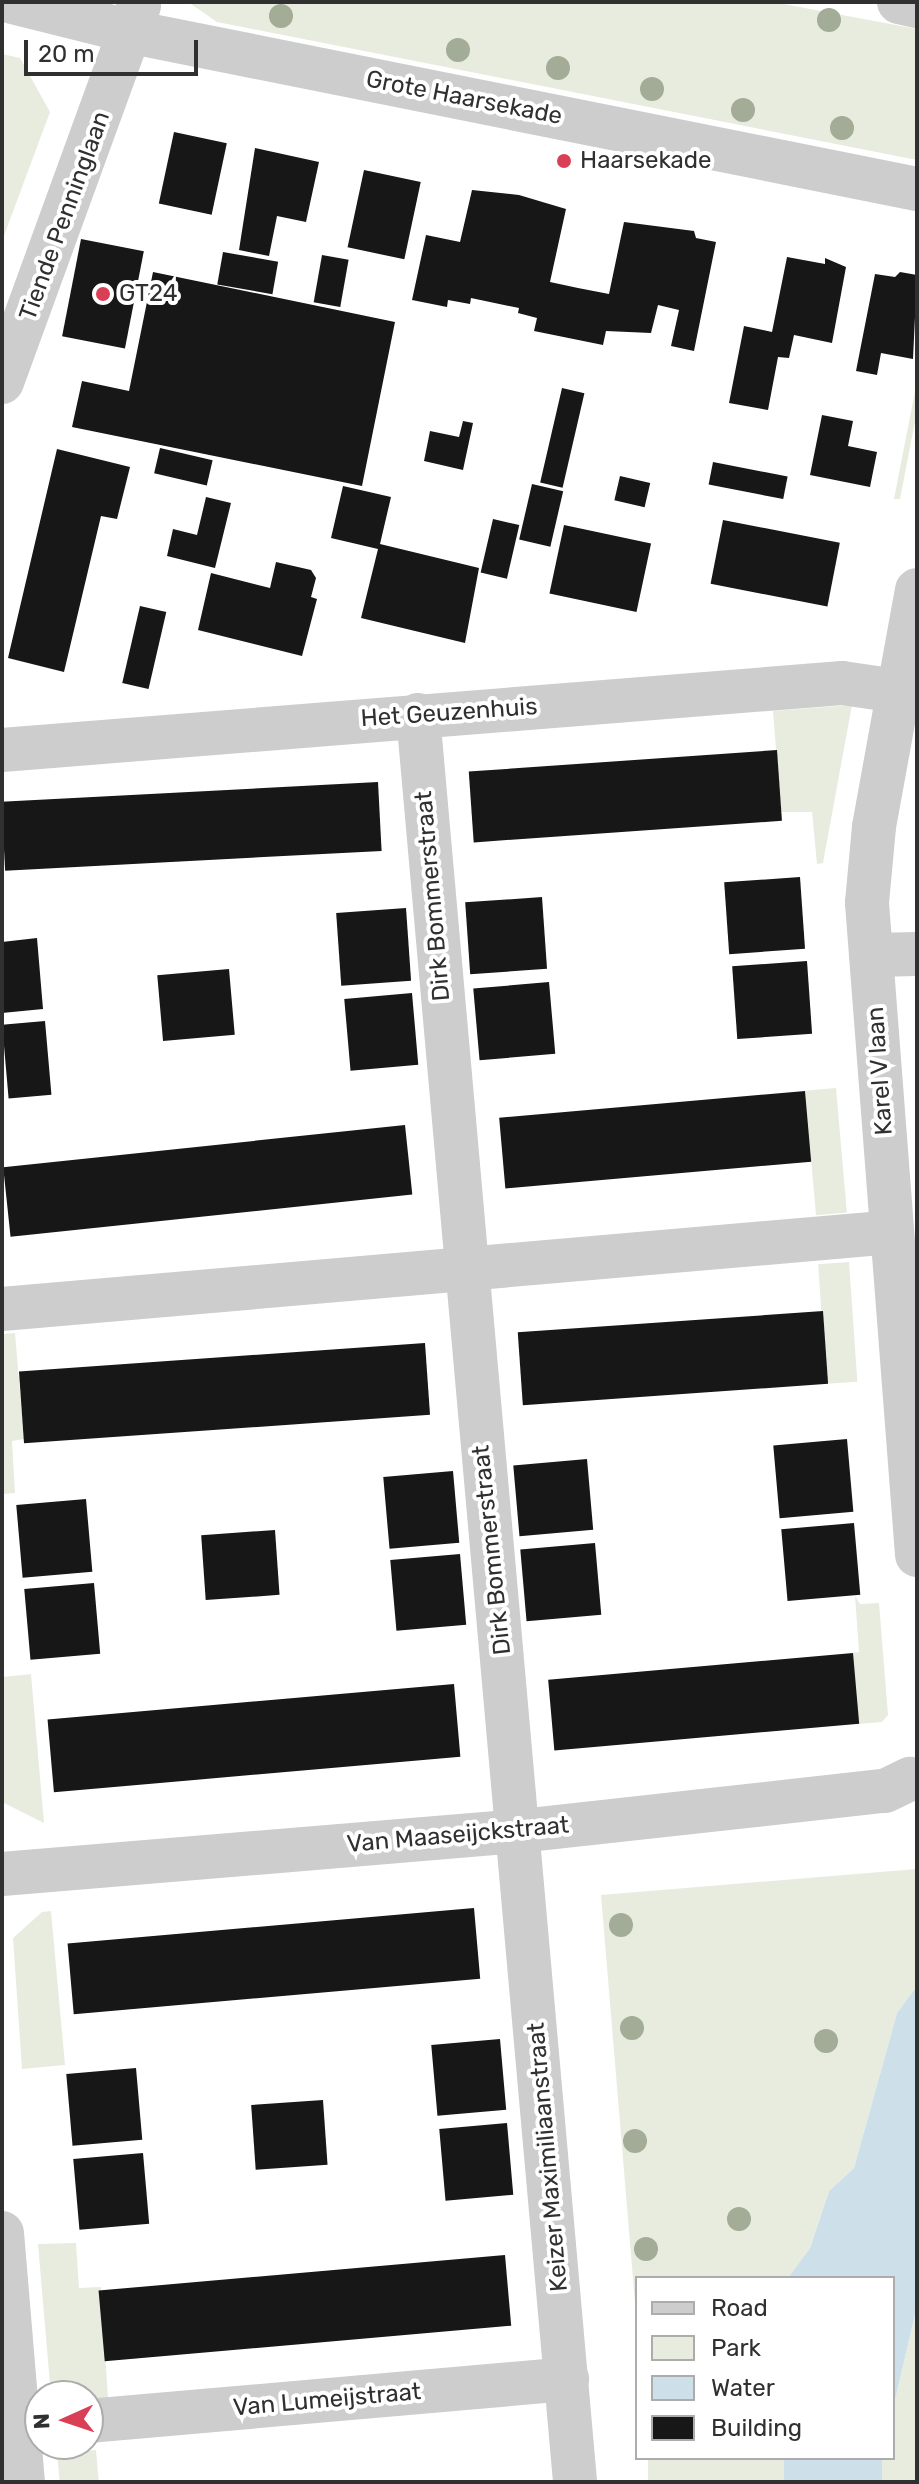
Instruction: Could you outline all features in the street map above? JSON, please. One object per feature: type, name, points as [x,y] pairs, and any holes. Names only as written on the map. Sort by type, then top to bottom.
[{"type":"street","name":"Grote Haarsekade","points":[[12,2],[136,17],[917,189]]},
{"type":"street","points":[[899,2],[917,6]]},
{"type":"street","name":"Tiende Penninglaan","points":[[2,382],[136,17]]},
{"type":"street","name":"Karel V laan","points":[[917,590],[868,866],[871,955],[917,1555]]},
{"type":"street","name":"Het Geuzenhuis","points":[[2,750],[842,683],[897,691]]},
{"type":"street","name":"Dirk Bommerstraat","points":[[418,715],[465,1268],[520,1831]]},
{"type":"street","points":[[871,955],[917,954]]},
{"type":"street","points":[[2,1309],[892,1232]]},
{"type":"street","name":"Van Maaseijckstraat","points":[[2,1874],[520,1831],[885,1791],[915,1781]]},
{"type":"street","name":"Keizer Maximiliaanstraat","points":[[520,1831],[575,2482]]},
{"type":"street","points":[[2,2233],[24,2390]]},
{"type":"street","name":"Van Lumeijstraat","points":[[104,2420],[567,2379]]},
{"type":"street","points":[[23,2482],[25,2460]]},
{"type":"green space","points":[[188,2],[773,2],[917,29],[917,160],[217,22]]},
{"type":"green space","points":[[2,54],[20,58],[50,112],[2,241]]},
{"type":"green space","points":[[917,381],[917,411],[900,499],[894,499]]},
{"type":"green space","points":[[852,705],[823,863],[817,864],[812,812],[781,812],[773,711]]},
{"type":"green space","points":[[836,1088],[847,1213],[816,1215],[805,1091]]},
{"type":"green space","points":[[849,1262],[857,1382],[826,1384],[818,1264]]},
{"type":"green space","points":[[15,1333],[24,1439],[12,1441],[15,1493],[2,1494],[2,1334]]},
{"type":"green space","points":[[855,1596],[860,1604],[879,1603],[888,1715],[882,1722],[858,1724],[852,1653],[859,1652]]},
{"type":"green space","points":[[31,1674],[44,1823],[2,1802],[2,1677]]},
{"type":"green space","points":[[917,1869],[917,1986],[897,2013],[854,2168],[829,2191],[810,2248],[789,2276],[635,2276],[635,2303],[601,1895]]},
{"type":"green space","points":[[51,1911],[65,2065],[22,2069],[13,1938],[42,1912]]},
{"type":"green space","points":[[76,2243],[79,2288],[101,2287],[108,2399],[104,2399],[104,2380],[50,2380],[38,2244]]},
{"type":"green space","points":[[917,2306],[917,2482],[876,2482],[882,2460],[895,2460],[895,2400]]},
{"type":"green space","points":[[58,2460],[97,2460],[99,2482],[60,2482]]},
{"type":"green space","points":[[648,2460],[784,2460],[784,2482],[648,2482]]},
{"type":"water","points":[[917,1986],[917,2306],[895,2400],[895,2276],[789,2276],[810,2248],[829,2191],[854,2168],[897,2013]]},
{"type":"water","points":[[784,2460],[882,2460],[882,2482],[784,2482]]},
{"type":"building","points":[[174,132],[227,143],[212,215],[159,203]]},
{"type":"building","points":[[255,148],[319,162],[306,222],[277,216],[269,256],[239,250]]},
{"type":"building","points":[[364,170],[421,182],[404,259],[348,247]]},
{"type":"building","points":[[472,190],[519,195],[566,209],[550,282],[578,288],[609,294],[624,222],[694,231],[696,238],[716,242],[694,351],[671,346],[679,310],[658,305],[651,333],[606,331],[603,345],[534,331],[537,318],[518,313],[519,308],[471,298],[470,304],[448,300],[447,307],[412,300],[426,235],[460,242]]},
{"type":"building","points":[[81,239],[144,251],[125,348],[62,336]]},
{"type":"building","points":[[223,252],[278,262],[272,294],[217,284]]},
{"type":"building","points":[[322,255],[349,260],[340,307],[314,302]]},
{"type":"building","points":[[787,257],[825,264],[825,258],[846,267],[832,343],[794,335],[789,358],[778,357],[768,410],[729,403],[744,326],[772,332]]},
{"type":"building","points":[[153,272],[395,322],[362,486],[72,427],[82,381],[129,391]]},
{"type":"building","points":[[900,272],[917,275],[913,359],[881,353],[877,375],[856,371],[875,274],[895,277]]},
{"type":"building","points":[[562,388],[584,393],[563,488],[540,483]]},
{"type":"building","points":[[822,415],[853,421],[848,446],[877,452],[870,487],[810,475]]},
{"type":"building","points":[[463,421],[473,423],[463,470],[424,461],[430,431],[459,437]]},
{"type":"building","points":[[160,448],[213,460],[207,485],[154,473]]},
{"type":"building","points":[[57,449],[130,467],[117,519],[101,516],[64,672],[8,658]]},
{"type":"building","points":[[713,462],[788,477],[783,499],[709,485]]},
{"type":"building","points":[[620,476],[650,483],[645,507],[614,500]]},
{"type":"building","points":[[532,484],[563,491],[550,547],[519,540]]},
{"type":"building","points":[[343,486],[391,497],[380,544],[479,568],[465,643],[361,618],[378,549],[331,538]]},
{"type":"building","points":[[206,497],[231,503],[215,568],[167,556],[173,529],[197,535]]},
{"type":"building","points":[[493,519],[519,525],[507,579],[481,573]]},
{"type":"building","points":[[723,520],[840,543],[827,607],[711,584]]},
{"type":"building","points":[[564,525],[651,544],[637,612],[549,593]]},
{"type":"building","points":[[276,562],[311,570],[316,578],[311,597],[317,599],[302,656],[198,630],[211,573],[270,588]]},
{"type":"building","points":[[140,606],[166,612],[149,689],[122,683]]},
{"type":"building","points":[[777,750],[782,821],[474,842],[469,772]]},
{"type":"building","points":[[378,782],[382,851],[5,871],[2,802]]},
{"type":"building","points":[[800,877],[805,949],[729,954],[724,882]]},
{"type":"building","points":[[542,897],[547,969],[470,974],[465,902]]},
{"type":"building","points":[[406,908],[411,981],[341,986],[336,913]]},
{"type":"building","points":[[37,938],[43,1009],[2,1013],[2,942]]},
{"type":"building","points":[[807,961],[812,1034],[737,1039],[732,966]]},
{"type":"building","points":[[229,969],[235,1035],[163,1041],[157,975]]},
{"type":"building","points":[[549,982],[555,1054],[480,1060],[473,989]]},
{"type":"building","points":[[412,993],[418,1065],[351,1071],[344,999]]},
{"type":"building","points":[[45,1021],[51,1095],[9,1098],[2,1025]]},
{"type":"building","points":[[805,1091],[811,1162],[505,1188],[499,1118]]},
{"type":"building","points":[[405,1125],[412,1195],[11,1237],[3,1167]]},
{"type":"building","points":[[823,1311],[828,1384],[523,1405],[518,1332]]},
{"type":"building","points":[[425,1343],[430,1415],[24,1443],[19,1371]]},
{"type":"building","points":[[847,1439],[853,1512],[780,1518],[773,1445]]},
{"type":"building","points":[[587,1459],[593,1530],[519,1536],[513,1465]]},
{"type":"building","points":[[453,1471],[459,1543],[390,1549],[383,1477]]},
{"type":"building","points":[[86,1499],[92,1572],[23,1578],[16,1505]]},
{"type":"building","points":[[854,1523],[860,1595],[788,1601],[781,1529]]},
{"type":"building","points":[[275,1530],[280,1595],[206,1600],[201,1535]]},
{"type":"building","points":[[595,1543],[601,1615],[527,1621],[520,1550]]},
{"type":"building","points":[[460,1554],[466,1625],[396,1631],[390,1560]]},
{"type":"building","points":[[94,1583],[100,1654],[30,1660],[24,1589]]},
{"type":"building","points":[[853,1653],[859,1724],[554,1750],[548,1680]]},
{"type":"building","points":[[454,1684],[460,1757],[54,1792],[48,1720]]},
{"type":"building","points":[[474,1908],[480,1979],[74,2014],[68,1944]]},
{"type":"building","points":[[500,2039],[506,2110],[437,2116],[431,2045]]},
{"type":"building","points":[[136,2068],[142,2140],[73,2146],[66,2074]]},
{"type":"building","points":[[323,2100],[328,2165],[256,2170],[251,2105]]},
{"type":"building","points":[[507,2123],[513,2195],[446,2201],[439,2129]]},
{"type":"building","points":[[143,2153],[149,2224],[79,2230],[73,2159]]},
{"type":"building","points":[[505,2255],[511,2326],[105,2361],[99,2291]]},
{"type":"place","name":"Haarsekade","points":[[564,161]]},
{"type":"place","name":"GT24","points":[[103,294]]}]
